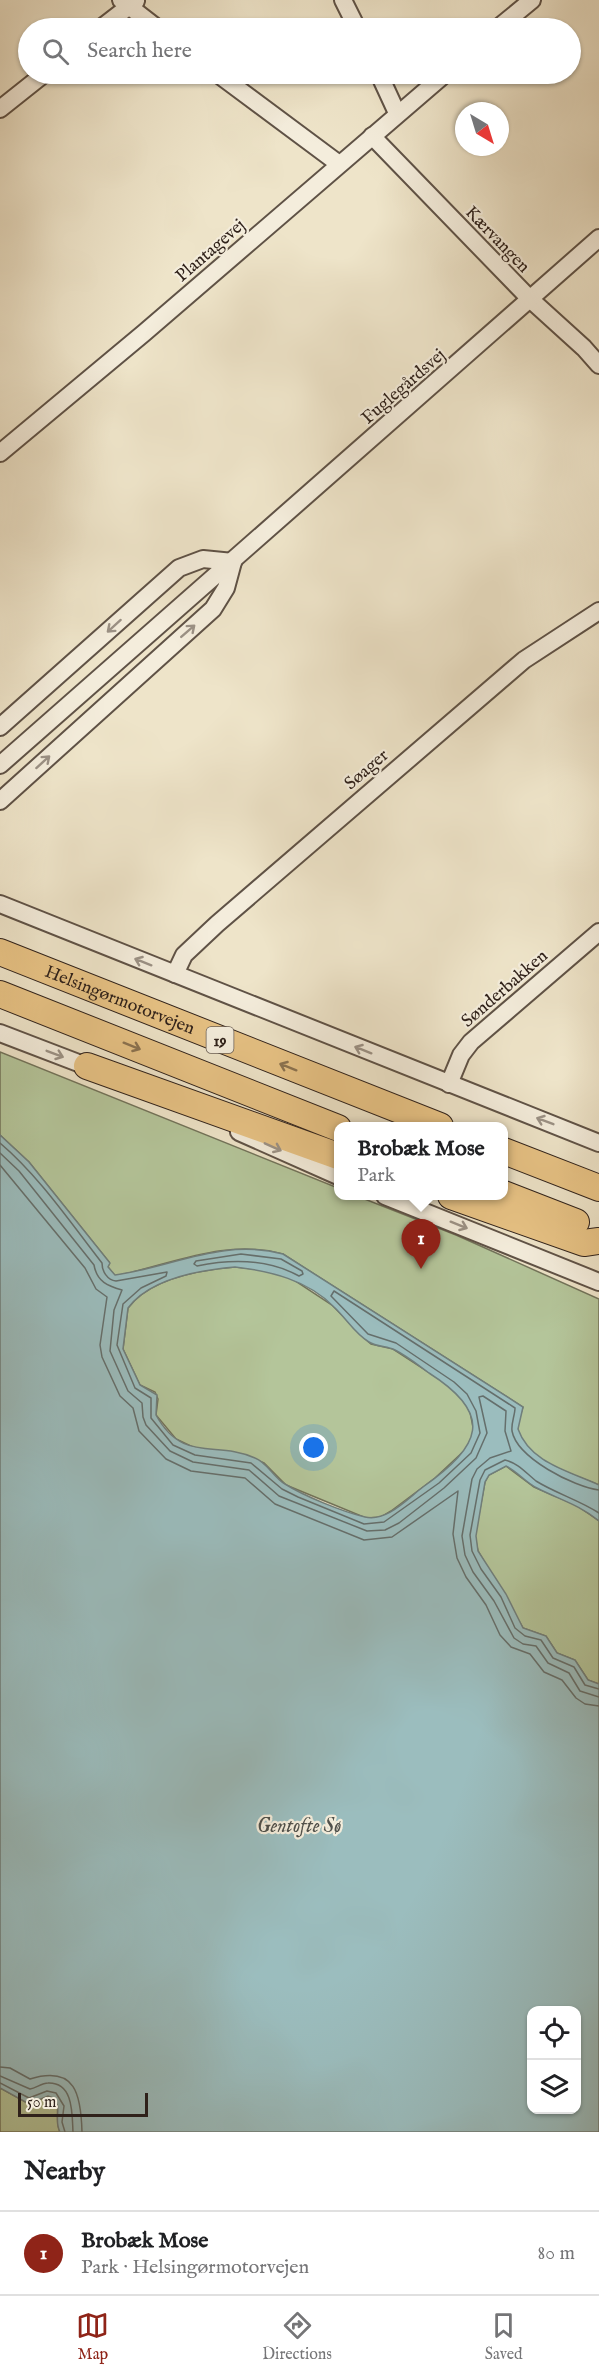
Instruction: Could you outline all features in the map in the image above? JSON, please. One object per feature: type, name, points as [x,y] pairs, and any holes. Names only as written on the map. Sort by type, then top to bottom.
[{"type":"highway","name":"Helsingørmotorvejen","points":[[0,952],[430,1122]]},
{"type":"highway","name":"Helsingørmotorvejen","points":[[0,994],[334,1126]]},
{"type":"highway","points":[[87,1066],[334,1154]]},
{"type":"highway","points":[[508,1153],[599,1188]]},
{"type":"highway","points":[[508,1196],[599,1232]]},
{"type":"highway","points":[[462,1200],[584,1243],[599,1241]]},
{"type":"street","points":[[343,0],[352,18]]},
{"type":"street","points":[[510,18],[532,0]]},
{"type":"street","points":[[112,18],[129,2],[146,18]]},
{"type":"street","points":[[0,109],[31,84]]},
{"type":"street","points":[[231,84],[339,164]]},
{"type":"street","points":[[383,84],[398,113]]},
{"type":"street","name":"Plantagevej","points":[[0,453],[144,333],[432,84]]},
{"type":"street","name":"Kærvangen","points":[[372,136],[530,299],[584,348],[599,365]]},
{"type":"street","name":"Fuglegårdsvej","points":[[0,765],[599,238]]},
{"type":"street","points":[[0,727],[179,568],[203,559],[232,562],[226,588],[213,609],[0,801]]},
{"type":"street","name":"Søager","points":[[175,975],[184,955],[216,924],[506,675],[540,648],[599,610]]},
{"type":"street","points":[[0,904],[599,1143]]},
{"type":"street","name":"Sønderbakken","points":[[449,1084],[461,1055],[471,1042],[599,932]]},
{"type":"street","points":[[0,1033],[87,1066],[334,1174]]},
{"type":"street","points":[[395,1200],[599,1282]]},
{"type":"green space","points":[[0,1052],[334,1186],[334,1200],[367,1200],[456,1235],[599,1299],[599,1485],[551,1465],[529,1451],[518,1430],[523,1407],[283,1254],[240,1249],[219,1251],[115,1276],[108,1267],[109,1262],[29,1162],[0,1135]]},
{"type":"green space","points":[[235,1267],[262,1270],[291,1278],[332,1305],[371,1344],[393,1349],[450,1386],[462,1398],[470,1412],[474,1432],[466,1449],[435,1478],[391,1511],[381,1517],[366,1518],[286,1485],[264,1463],[242,1454],[197,1449],[176,1439],[156,1415],[158,1399],[155,1392],[140,1385],[123,1349],[128,1308],[149,1289],[177,1277],[207,1270]]},
{"type":"green space","points":[[506,1466],[534,1487],[576,1505],[599,1521],[599,1684],[588,1680],[575,1660],[557,1653],[546,1636],[523,1628],[478,1551],[475,1536],[485,1482],[489,1475]]},
{"type":"green space","points":[[0,2088],[29,2104],[48,2096],[53,2098],[57,2105],[60,2132],[0,2132]]},
{"type":"water","name":"Gentofte Sø","points":[[0,1135],[29,1162],[110,1263],[108,1267],[115,1275],[239,1249],[283,1254],[523,1407],[518,1429],[532,1450],[541,1458],[563,1470],[599,1485],[599,1521],[577,1506],[533,1486],[506,1466],[489,1475],[485,1482],[476,1536],[478,1551],[506,1594],[523,1628],[546,1636],[557,1653],[575,1660],[588,1680],[599,1684],[599,2132],[60,2132],[57,2122],[57,2105],[53,2098],[48,2096],[29,2104],[0,2088]],"holes":[[[235,1267],[288,1278],[312,1290],[334,1307],[364,1339],[372,1344],[399,1352],[450,1388],[464,1403],[471,1417],[472,1430],[468,1444],[458,1458],[443,1472],[389,1513],[373,1518],[346,1511],[293,1489],[255,1458],[241,1453],[201,1448],[177,1440],[166,1430],[156,1415],[157,1395],[140,1385],[123,1349],[128,1308],[137,1298],[162,1283],[192,1273]]]},
{"type":"place","name":"Brobæk Mose","points":[[421,1269]]}]
